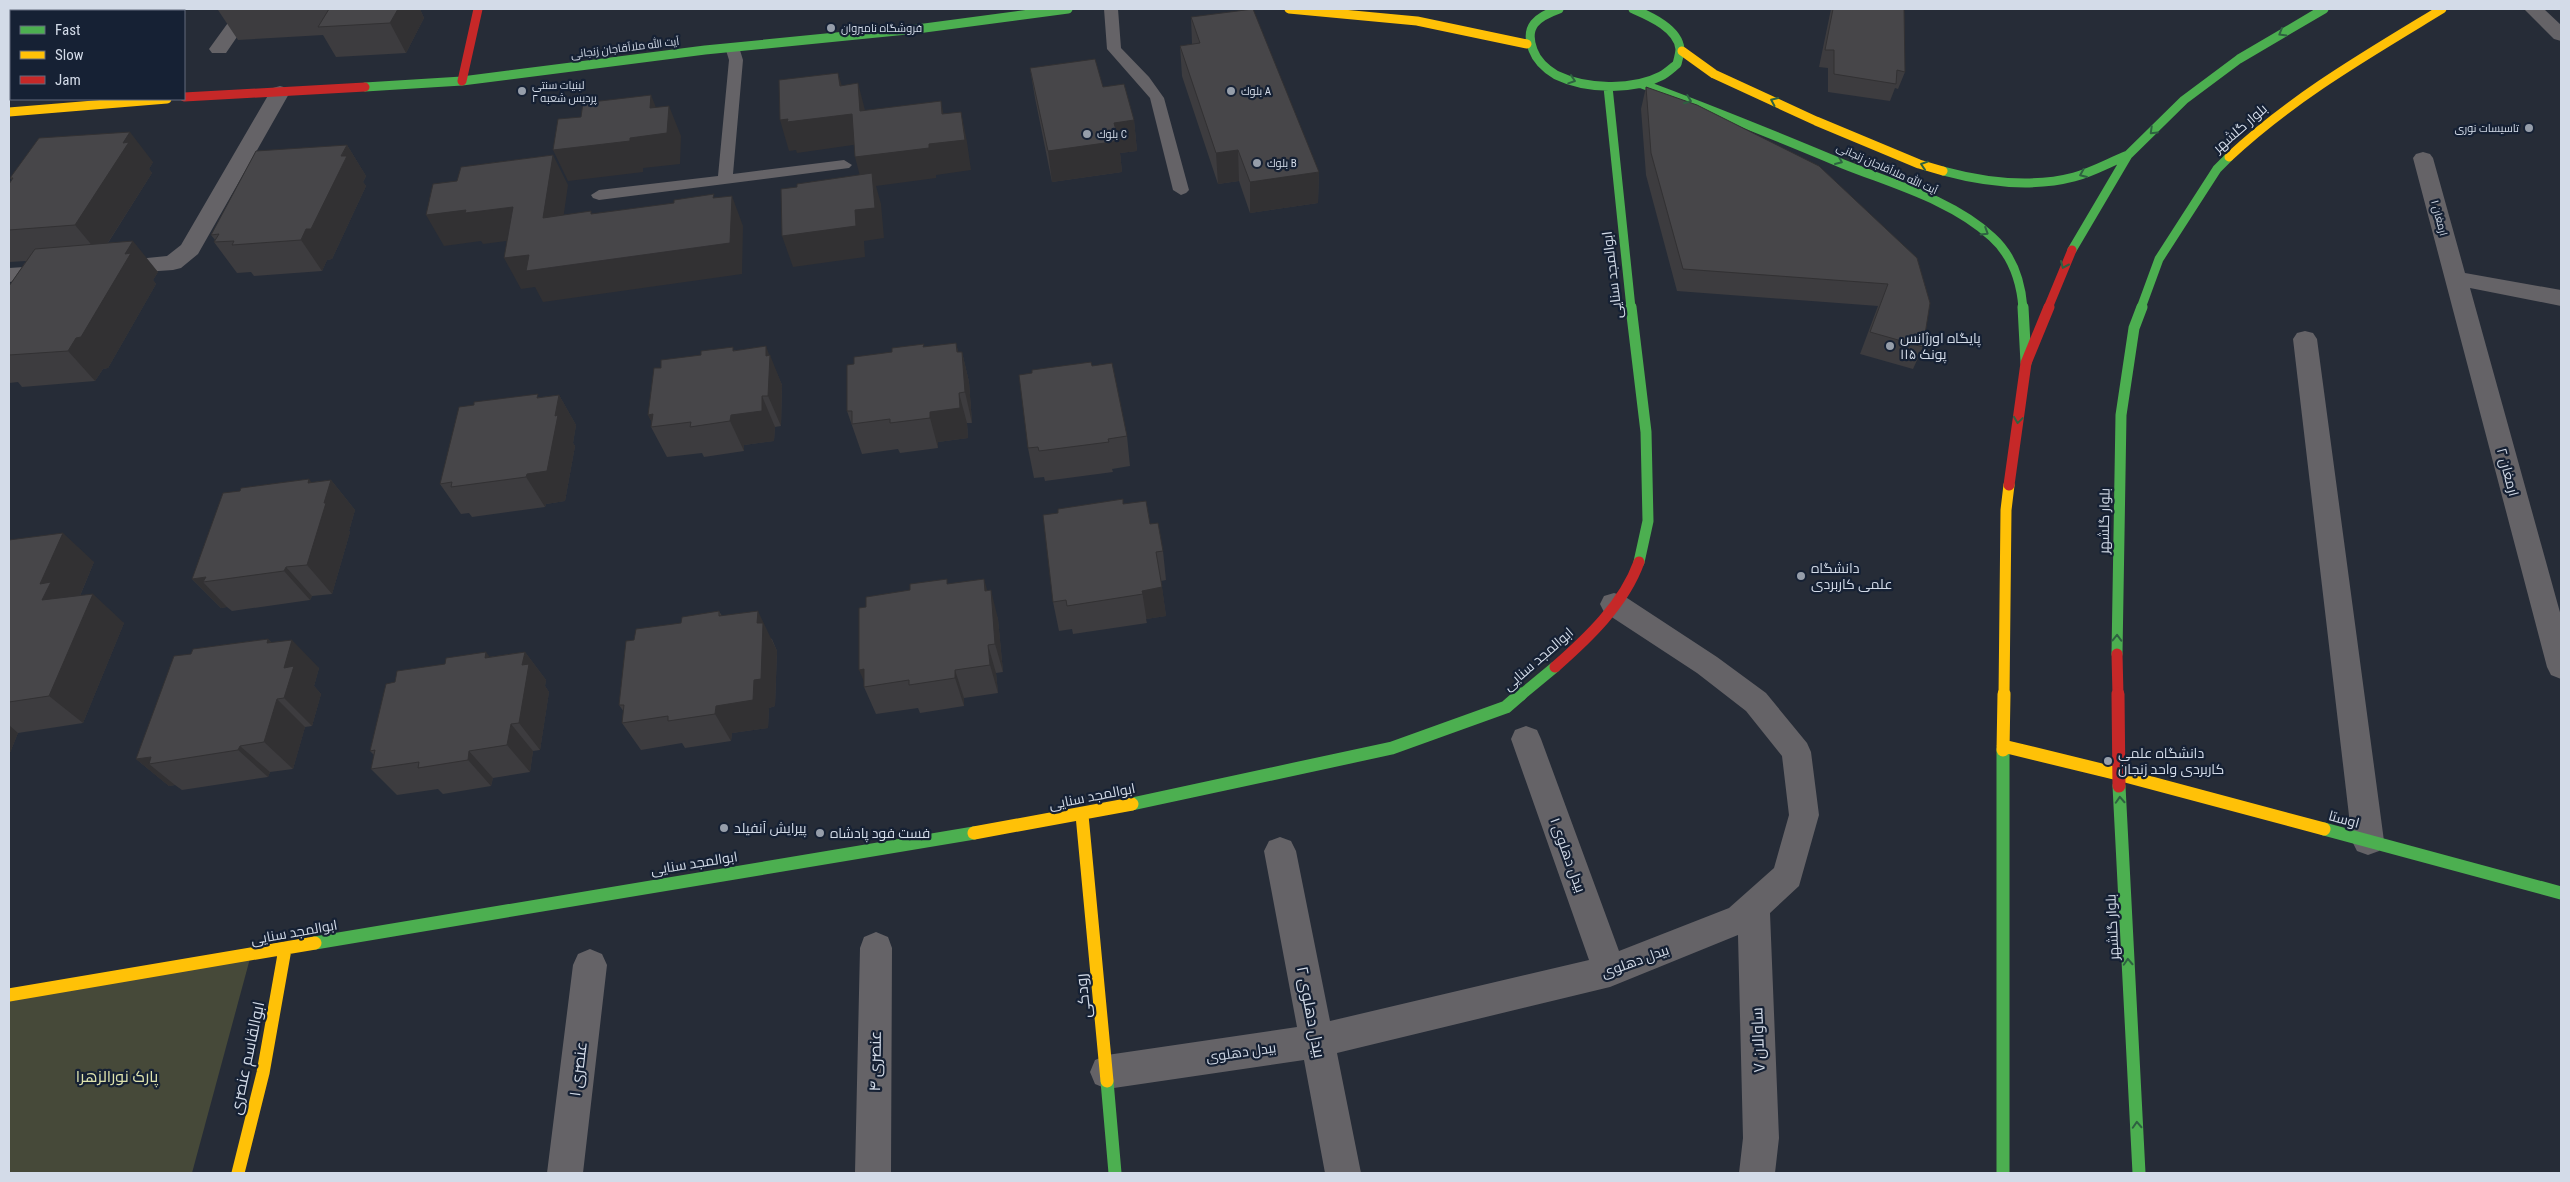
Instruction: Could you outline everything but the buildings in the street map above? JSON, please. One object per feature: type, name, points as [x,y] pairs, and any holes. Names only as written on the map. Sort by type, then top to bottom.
[{"type":"main road","points":[[462,82],[478,9]]},
{"type":"main road","name":"آیت الله ملاآقاجان زنجانی","points":[[185,97],[462,82],[732,47],[917,29],[1068,9]]},
{"type":"main road","points":[[1290,9],[1417,21],[1527,44]]},
{"type":"main road","points":[[1559,9],[1546,13],[1530,27],[1527,44],[1536,59],[1553,73],[1589,85],[1608,87],[1642,84],[1671,71],[1679,61],[1682,51],[1679,40],[1671,29],[1659,20],[1633,9]]},
{"type":"main road","points":[[2003,1173],[2003,746],[2006,510],[2026,363],[2074,244],[2128,155],[2184,100],[2231,65],[2324,9]]},
{"type":"main road","name":"بلوار گلشهر","points":[[2139,1173],[2118,774],[2116,692],[2121,415],[2134,328],[2160,259],[2217,169],[2253,133],[2310,91],[2442,9]]},
{"type":"main road","points":[[1659,20],[1671,12]]},
{"type":"main road","name":"آیت الله ملاآقاجان زنجانی","points":[[1682,51],[1714,74],[1816,121],[1919,164],[1965,178],[2044,182],[2074,177],[2128,155]]},
{"type":"main road","name":"آیت الله ملاآقاجان زنجانی","points":[[1642,84],[1686,99],[1917,194],[1959,216],[1994,238],[2006,251],[2014,266],[2022,297],[2026,363]]},
{"type":"main road","name":"ابوالمجد سنایی","points":[[9,995],[285,949],[578,897],[1082,815],[1392,748],[1506,707],[1573,652],[1614,604],[1637,572],[1648,521],[1646,432],[1623,246],[1608,87]]},
{"type":"main road","points":[[31,110],[38,100]]},
{"type":"main road","points":[[9,112],[155,100]]},
{"type":"main road","name":"اوستا","points":[[2003,746],[2118,774],[2561,893]]},
{"type":"main road","name":"رودکی","points":[[1082,815],[1115,1173]]},
{"type":"main road","name":"ابوالقاسم عنصری","points":[[238,1173],[263,1073],[285,949]]},
{"type":"street","points":[[219,49],[247,9]]},
{"type":"street","points":[[2533,9],[2561,35]]},
{"type":"street","points":[[9,275],[173,263],[190,249],[280,92]]},
{"type":"street","name":"ارمغان ۱","points":[[2423,158],[2456,278]]},
{"type":"street","points":[[2456,278],[2561,298]]},
{"type":"street","name":"ارمغان ۲","points":[[2456,278],[2561,667]]},
{"type":"street","points":[[2305,339],[2368,841]]},
{"type":"street","name":"بیدل دهلوی","points":[[1107,1072],[1317,1041],[1610,971],[1741,919],[1788,876],[1804,815],[1796,752],[1756,702],[1707,665],[1614,604]]},
{"type":"street","name":"بیدل دهلوی ۱","points":[[1526,739],[1610,971]]},
{"type":"street","name":"بیدل دهلوی ۲","points":[[1280,851],[1343,1173]]},
{"type":"street","name":"ساوالان ۷","points":[[1754,906],[1761,1138],[1757,1173]]},
{"type":"street","name":"عنصری ۴","points":[[873,1173],[876,948]]},
{"type":"street","name":"عنصری ۱","points":[[565,1173],[590,965]]},
{"type":"lane","points":[[1111,9],[1114,50],[1144,80],[1158,98],[1181,190]]},
{"type":"lane","points":[[726,180],[736,60],[732,47]]},
{"type":"lane","points":[[599,195],[844,164]]},
{"type":"green space","name":"پارک نورالزهرا","points":[[252,951],[192,1173],[9,1173],[9,998]]},
{"type":"traffic: fast","points":[[365,87],[462,81],[705,50],[917,29],[1068,9]]},
{"type":"traffic: fast","points":[[1559,9],[1543,16],[1531,28],[1529,39],[1537,60],[1556,74],[1581,83],[1610,86],[1638,83],[1661,76],[1677,64],[1680,49],[1673,35],[1655,19],[1633,9]]},
{"type":"traffic: fast","points":[[2072,250],[2128,155],[2184,100],[2239,59],[2324,9]]},
{"type":"traffic: fast","points":[[1642,84],[1718,112],[1907,189],[1954,211],[1993,237],[2006,252],[2018,277],[2023,306],[2026,363]]},
{"type":"traffic: fast","points":[[1608,87],[1623,246],[1646,432],[1648,521],[1639,562]]},
{"type":"traffic: fast","points":[[1943,171],[1973,178],[2008,182],[2044,182],[2081,175],[2128,155]]},
{"type":"traffic: fast","points":[[2117,654],[2121,415],[2134,328],[2159,259],[2217,169],[2229,157]]},
{"type":"traffic: fast","points":[[1132,804],[1392,748],[1506,707],[1555,667]]},
{"type":"traffic: fast","points":[[2003,750],[2003,1173]]},
{"type":"traffic: fast","points":[[2119,786],[2139,1173]]},
{"type":"traffic: fast","points":[[2324,829],[2561,893]]},
{"type":"traffic: fast","points":[[315,943],[974,833]]},
{"type":"traffic: fast","points":[[1107,1081],[1115,1173]]},
{"type":"traffic: slow","points":[[1289,9],[1417,21],[1527,44]]},
{"type":"traffic: slow","points":[[2229,157],[2278,114],[2304,95],[2442,9]]},
{"type":"traffic: slow","points":[[1682,51],[1714,74],[1816,121],[1919,164],[1943,171]]},
{"type":"traffic: slow","points":[[9,112],[155,100]]},
{"type":"traffic: slow","points":[[2003,750],[2006,510],[2009,485]]},
{"type":"traffic: slow","points":[[2003,746],[2118,774]]},
{"type":"traffic: slow","points":[[2118,774],[2324,829]]},
{"type":"traffic: slow","points":[[974,833],[1132,804]]},
{"type":"traffic: slow","points":[[1082,815],[1107,1081]]},
{"type":"traffic: slow","points":[[9,995],[315,943]]},
{"type":"traffic: slow","points":[[238,1173],[263,1073],[285,949]]},
{"type":"traffic: jam","points":[[462,81],[478,9]]},
{"type":"traffic: jam","points":[[185,97],[365,87]]},
{"type":"traffic: jam","points":[[2009,485],[2026,363],[2072,250]]},
{"type":"traffic: jam","points":[[1555,667],[1604,618],[1627,588],[1639,562]]},
{"type":"traffic: jam","points":[[2117,654],[2119,786]]},
{"type":"place","name":"فروشگاه نامبروان","points":[[831,28]]},
{"type":"place","name":"لبنیات سنتی پردیس شعبه ۲","points":[[522,91]]},
{"type":"place","name":"بلوك A","points":[[1231,91]]},
{"type":"place","name":"تاسیسات نوری","points":[[2529,128]]},
{"type":"place","name":"بلوك C","points":[[1087,134]]},
{"type":"place","name":"بلوك B","points":[[1257,163]]},
{"type":"place","name":"پایگاه اورژانس ۱۱۵ پونک","points":[[1890,346]]},
{"type":"place","name":"دانشگاه علمی کاربردی","points":[[1801,576]]},
{"type":"place","name":"دانشگاه علمی کاربردی واحد زنجان","points":[[2108,761]]},
{"type":"place","name":"پیرایش آنفیلد","points":[[724,828]]},
{"type":"place","name":"فست فود پادشاه","points":[[820,833]]}]
